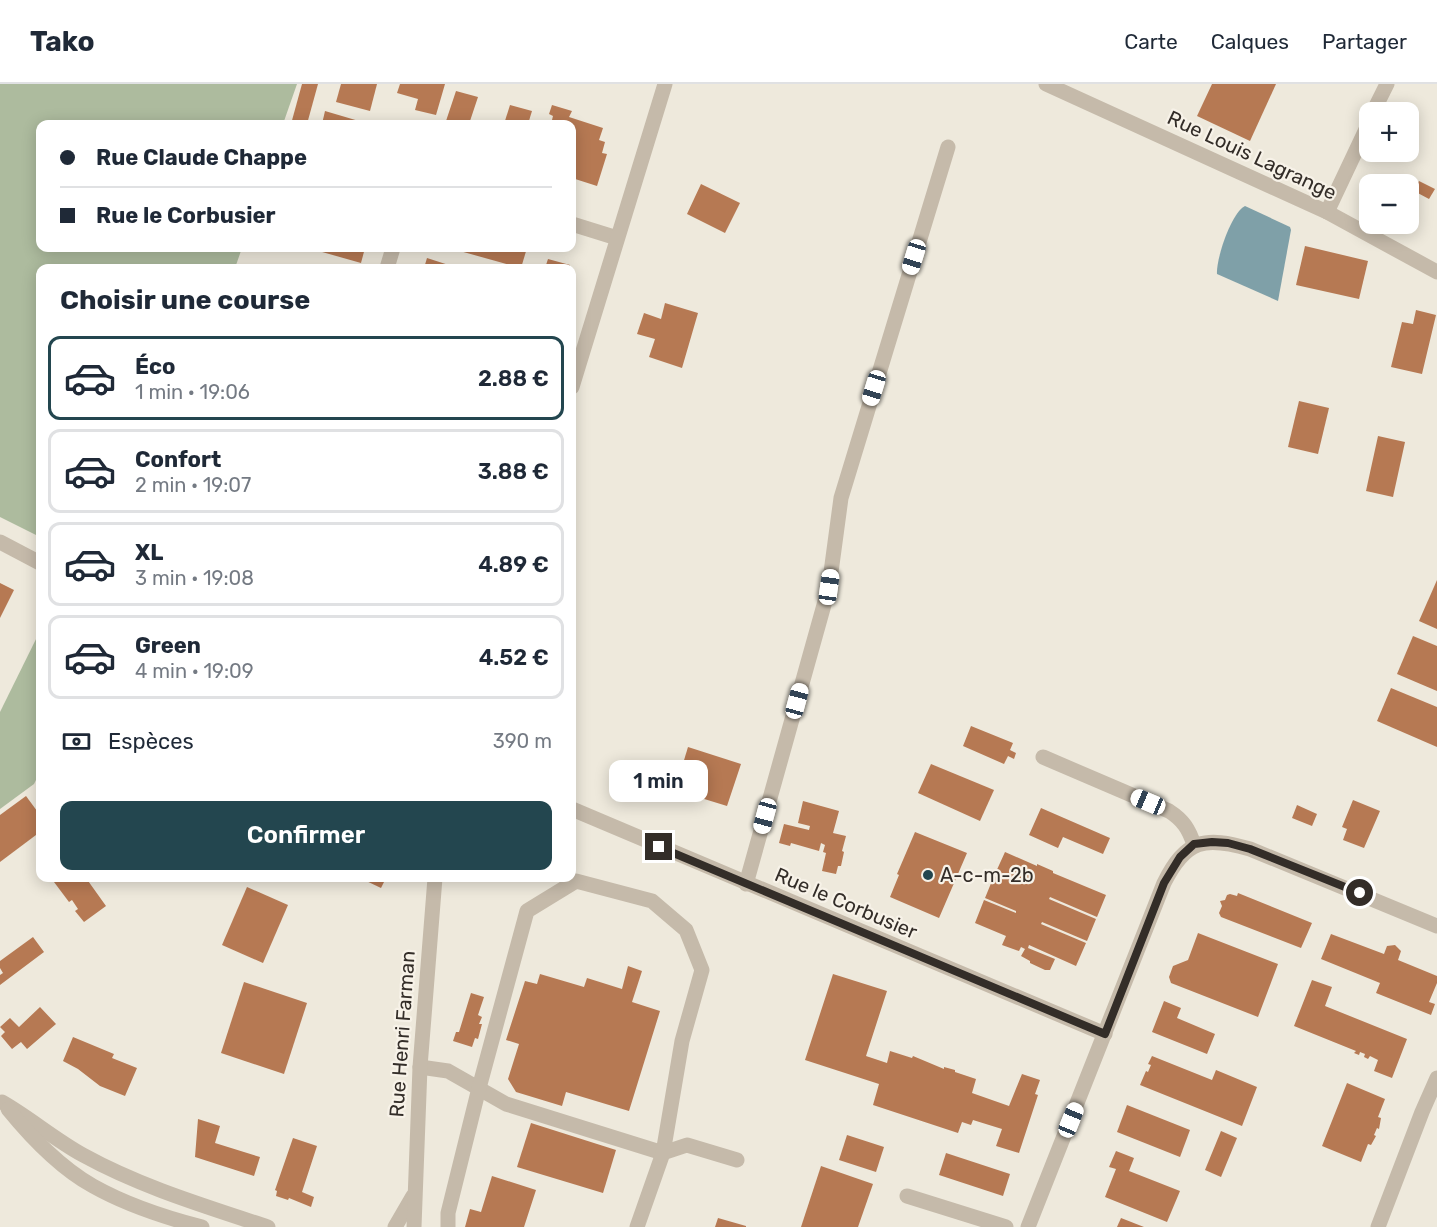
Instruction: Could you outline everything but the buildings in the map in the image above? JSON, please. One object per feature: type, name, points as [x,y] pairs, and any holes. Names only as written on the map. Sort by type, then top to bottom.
[{"type":"street","points":[[576,374],[665,84]]},
{"type":"street","name":"Rue Louis Lagrange","points":[[1046,84],[1327,212],[1437,272]]},
{"type":"street","points":[[1378,102],[1387,84]]},
{"type":"street","points":[[1327,212],[1359,144]]},
{"type":"street","points":[[746,884],[829,587],[841,498],[948,147]]},
{"type":"street","points":[[576,225],[617,238]]},
{"type":"street","points":[[0,542],[36,561]]},
{"type":"street","points":[[1043,757],[1169,811],[1180,818],[1194,844]]},
{"type":"street","name":"Rue le Corbusier","points":[[576,811],[1105,1034]]},
{"type":"street","points":[[1028,1227],[1164,883],[1180,857],[1194,844],[1228,843],[1250,849],[1437,926]]},
{"type":"street","points":[[576,881],[652,901],[686,930],[702,970],[682,1041],[663,1153],[637,1227]]},
{"type":"street","name":"Rue Henri Farman","points":[[414,1227],[420,1067],[435,882]]},
{"type":"street","points":[[448,1227],[448,1213],[478,1088],[527,911],[574,882]]},
{"type":"street","points":[[420,1067],[448,1071],[506,1104],[663,1153],[687,1144],[737,1160]]},
{"type":"street","points":[[1378,1227],[1437,1078]]},
{"type":"street","points":[[1,1101],[21,1125],[81,1178],[116,1197],[193,1226],[197,1203]]},
{"type":"street","points":[[1,1101],[93,1160],[161,1191],[268,1227]]},
{"type":"street","name":"Rue Henri Farman","points":[[395,1227],[414,1193]]},
{"type":"street","points":[[907,1196],[1006,1227]]},
{"type":"green space","points":[[0,84],[297,84],[284,120],[36,120],[36,252],[241,252],[236,264],[36,264],[36,535],[0,517]]},
{"type":"green space","points":[[36,639],[36,780],[34,784],[0,809],[0,712]]},
{"type":"water","points":[[1245,206],[1290,227],[1278,301],[1217,274],[1225,237],[1235,217]]},
{"type":"place","name":"A-c-m-2b","points":[[928,875]]},
{"type":"route","points":[[659,847],[1105,1034],[1164,883],[1180,857],[1194,844],[1228,843],[1250,849],[1360,893]]}]
